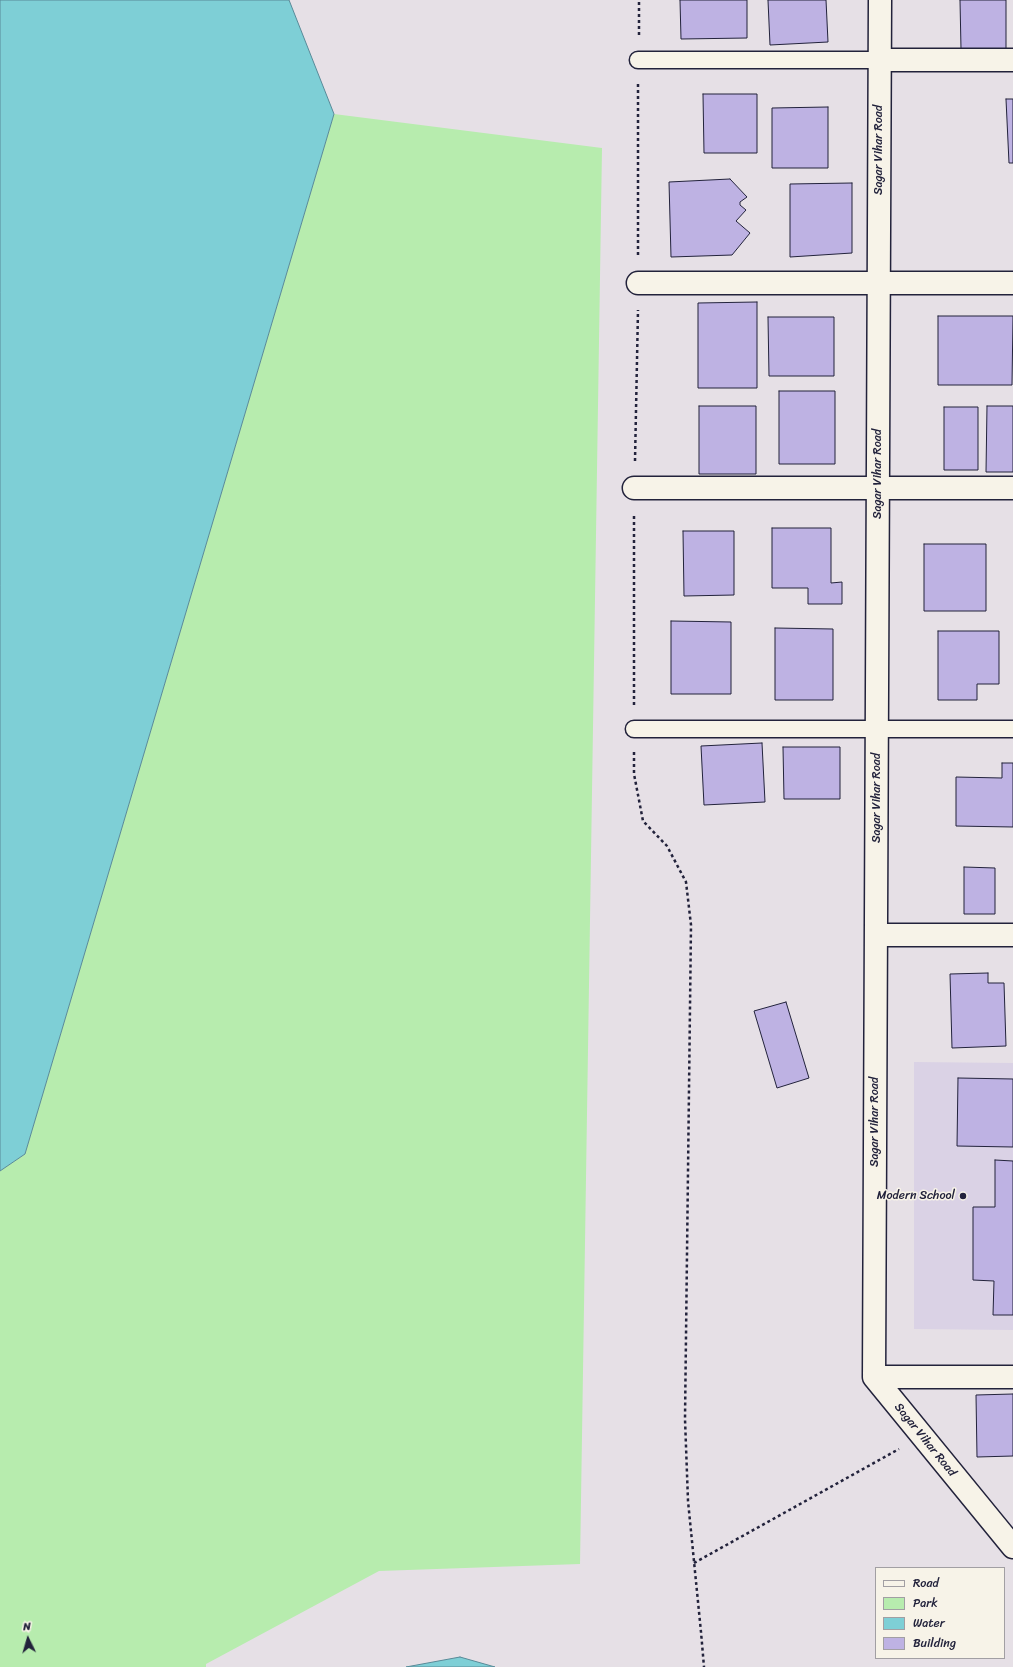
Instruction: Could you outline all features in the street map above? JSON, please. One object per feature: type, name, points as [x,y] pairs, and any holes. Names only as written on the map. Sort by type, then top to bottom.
[{"type":"street","name":"Sagar Vihar Road","points":[[880,0],[874,1377],[1013,1547]]},
{"type":"street","points":[[880,60],[1013,60]]},
{"type":"street","points":[[638,283],[1013,283]]},
{"type":"street","points":[[634,488],[1013,488]]},
{"type":"street","points":[[876,935],[1013,935]]},
{"type":"street","points":[[874,1377],[1013,1377]]},
{"type":"lane","points":[[638,60],[880,60]]},
{"type":"lane","points":[[634,729],[1013,729]]},
{"type":"path","points":[[639,0],[638,283],[634,488],[634,774],[643,821],[667,846],[686,882],[691,925],[685,1419],[688,1501],[702,1632],[704,1667]]},
{"type":"path","points":[[694,1563],[922,1436]]},
{"type":"shaded area","name":"Modern School","points":[[914,1062],[1013,1063],[1013,1330],[914,1329]]},
{"type":"green space","points":[[334,114],[602,148],[580,1564],[379,1571],[206,1664],[206,1667],[0,1667],[0,1171],[25,1154]]},
{"type":"water","points":[[0,0],[289,0],[334,114],[25,1154],[0,1171]]},
{"type":"water","points":[[460,1657],[495,1667],[406,1667]]},
{"type":"building","points":[[680,0],[747,0],[747,38],[681,39]]},
{"type":"building","points":[[768,0],[826,0],[828,42],[770,45]]},
{"type":"building","points":[[960,0],[1006,0],[1006,49],[961,49]]},
{"type":"building","points":[[703,94],[757,94],[757,153],[704,153]]},
{"type":"building","points":[[1006,99],[1013,99],[1013,163],[1009,163]]},
{"type":"building","points":[[828,107],[828,168],[772,168],[772,108]]},
{"type":"building","points":[[730,179],[747,197],[740,202],[740,205],[746,210],[736,221],[750,233],[732,255],[671,257],[669,182]]},
{"type":"building","points":[[852,183],[852,253],[790,257],[790,184]]},
{"type":"building","points":[[757,302],[757,388],[698,388],[698,303]]},
{"type":"building","points":[[938,316],[1013,316],[1012,385],[938,385]]},
{"type":"building","points":[[768,317],[834,317],[834,376],[769,376]]},
{"type":"building","points":[[779,391],[835,391],[835,464],[779,464]]},
{"type":"building","points":[[699,406],[756,406],[756,474],[699,474]]},
{"type":"building","points":[[987,406],[1013,406],[1013,472],[986,472]]},
{"type":"building","points":[[944,407],[978,407],[978,470],[944,470]]},
{"type":"building","points":[[772,528],[831,528],[831,583],[842,582],[842,604],[808,604],[808,588],[772,588]]},
{"type":"building","points":[[683,531],[734,531],[734,595],[684,596]]},
{"type":"building","points":[[924,544],[986,544],[986,611],[924,611]]},
{"type":"building","points":[[671,621],[731,622],[731,694],[671,694]]},
{"type":"building","points":[[775,628],[833,629],[833,700],[775,700]]},
{"type":"building","points":[[938,631],[999,631],[999,684],[977,684],[977,700],[938,700]]},
{"type":"building","points":[[762,743],[765,802],[704,805],[701,746]]},
{"type":"building","points":[[783,747],[840,747],[840,799],[784,799]]},
{"type":"building","points":[[1002,763],[1013,763],[1013,827],[956,826],[956,777],[1002,778]]},
{"type":"building","points":[[964,867],[995,868],[995,914],[964,914]]},
{"type":"building","points":[[988,973],[988,983],[1004,983],[1006,1046],[952,1048],[950,974]]},
{"type":"building","points":[[786,1002],[809,1078],[777,1088],[754,1011]]},
{"type":"building","points":[[958,1078],[1013,1079],[1013,1147],[957,1146]]},
{"type":"building","points":[[995,1160],[1013,1161],[1013,1315],[993,1315],[994,1281],[973,1280],[973,1207],[995,1207]]},
{"type":"building","points":[[1013,1394],[1013,1456],[977,1457],[976,1395]]},
{"type":"place","name":"Modern School","points":[[963,1196]]}]
